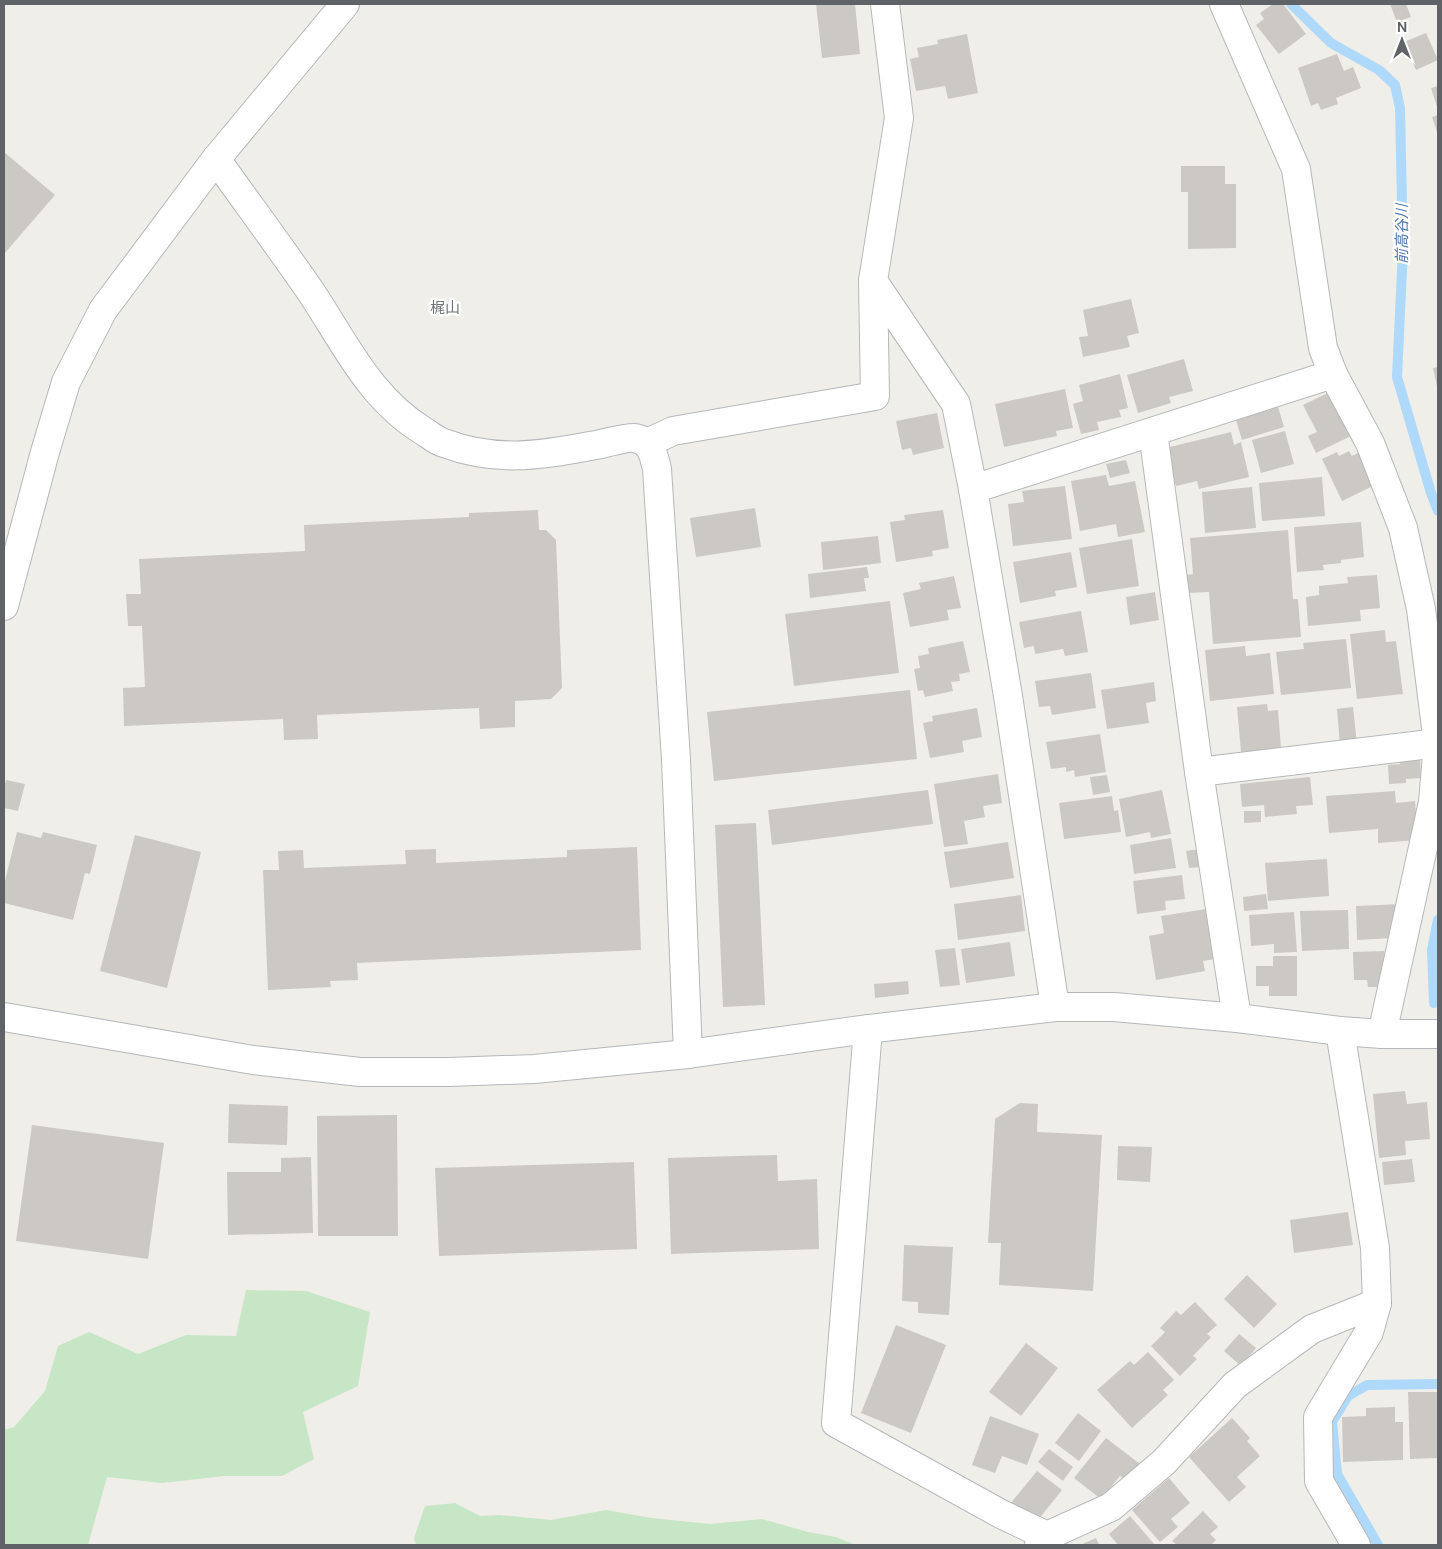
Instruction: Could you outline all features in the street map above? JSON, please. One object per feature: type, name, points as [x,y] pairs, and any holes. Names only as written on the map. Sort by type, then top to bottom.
[{"type":"street","points":[[4,606],[45,452],[66,382],[102,310],[216,160],[345,4]]},
{"type":"street","points":[[647,444],[673,431],[875,396],[873,281],[899,118],[885,4]]},
{"type":"street","points":[[1224,4],[1296,169],[1323,348],[1333,374],[1370,444],[1403,528],[1421,609],[1438,743],[1433,802],[1382,1034]]},
{"type":"street","points":[[216,160],[311,293],[358,366],[383,400],[413,425],[443,443],[482,454],[515,457],[634,438],[647,444],[653,454],[657,469],[676,759],[688,1054]]},
{"type":"street","points":[[873,281],[956,404],[973,489],[1008,696],[1055,1007]]},
{"type":"street","points":[[973,489],[1333,374]]},
{"type":"street","points":[[1153,432],[1199,772],[1237,1018]]},
{"type":"street","points":[[1199,772],[1438,743]]},
{"type":"street","points":[[4,1017],[253,1060],[360,1072],[448,1072],[534,1069],[688,1054],[868,1029],[1055,1007],[1114,1007],[1237,1018],[1340,1031],[1382,1034],[1438,1034]]},
{"type":"street","points":[[868,1029],[836,1423],[1001,1514],[1043,1540],[1111,1507],[1164,1462],[1235,1385],[1312,1329],[1377,1303]]},
{"type":"street","points":[[1340,1031],[1375,1248],[1377,1303],[1370,1332],[1318,1417],[1319,1481],[1356,1545]]},
{"type":"green space","points":[[246,1290],[306,1291],[370,1312],[358,1386],[303,1412],[314,1459],[282,1476],[224,1476],[162,1483],[107,1477],[88,1545],[4,1545],[4,1430],[14,1427],[45,1391],[58,1346],[89,1332],[138,1354],[186,1335],[236,1336]]},
{"type":"green space","points":[[455,1503],[480,1516],[499,1515],[551,1520],[606,1510],[651,1518],[710,1524],[762,1519],[808,1532],[836,1537],[856,1545],[416,1545],[414,1538],[425,1506]]},
{"type":"building","points":[[816,4],[855,4],[860,54],[822,58]]},
{"type":"building","points":[[1273,4],[1283,4],[1306,34],[1279,54],[1256,25],[1264,19],[1260,13]]},
{"type":"building","points":[[1390,4],[1406,4],[1411,17],[1397,22]]},
{"type":"building","points":[[1426,33],[1438,60],[1416,70],[1404,42]]},
{"type":"building","points":[[967,34],[978,93],[948,99],[945,86],[916,91],[910,59],[919,57],[917,48],[938,44],[937,40]]},
{"type":"building","points":[[1337,54],[1344,71],[1353,67],[1361,88],[1336,98],[1338,104],[1321,110],[1318,103],[1311,106],[1298,68]]},
{"type":"building","points":[[1438,86],[1438,110],[1431,88]]},
{"type":"building","points":[[1438,115],[1438,135],[1432,117]]},
{"type":"building","points":[[4,152],[55,195],[4,254]]},
{"type":"building","points":[[1181,166],[1225,166],[1225,184],[1236,184],[1236,248],[1188,249],[1188,192],[1181,192]]},
{"type":"building","points":[[1131,299],[1139,333],[1127,336],[1130,347],[1083,357],[1079,337],[1088,336],[1083,310]]},
{"type":"building","points":[[1184,359],[1193,391],[1169,397],[1171,403],[1138,413],[1127,375]]},
{"type":"building","points":[[1438,367],[1438,386],[1437,386],[1433,368]]},
{"type":"building","points":[[1120,374],[1128,408],[1119,410],[1121,417],[1097,422],[1099,430],[1081,434],[1073,404],[1083,401],[1079,385]]},
{"type":"building","points":[[1065,389],[1073,428],[1056,431],[1057,436],[1004,447],[995,404]]},
{"type":"building","points":[[1332,391],[1353,435],[1316,453],[1308,436],[1317,432],[1303,405]]},
{"type":"building","points":[[1278,407],[1284,427],[1242,440],[1236,420]]},
{"type":"building","points":[[937,413],[944,448],[913,455],[911,448],[902,450],[896,421]]},
{"type":"building","points":[[1285,431],[1294,464],[1261,473],[1252,440]]},
{"type":"building","points":[[1231,432],[1234,445],[1241,442],[1249,477],[1199,489],[1197,481],[1176,486],[1166,448]]},
{"type":"building","points":[[1349,451],[1352,456],[1360,452],[1375,485],[1342,501],[1322,459],[1337,452],[1339,456]]},
{"type":"building","points":[[1126,460],[1130,473],[1110,478],[1106,464]]},
{"type":"building","points":[[1106,475],[1109,486],[1135,481],[1145,532],[1118,537],[1116,524],[1080,531],[1071,481]]},
{"type":"building","points":[[1322,477],[1325,516],[1262,521],[1259,483]]},
{"type":"building","points":[[1065,486],[1072,539],[1013,546],[1008,504],[1024,502],[1022,491]]},
{"type":"building","points":[[1252,487],[1256,528],[1205,533],[1202,492]]},
{"type":"building","points":[[755,508],[761,547],[696,557],[690,518]]},
{"type":"building","points":[[538,510],[539,530],[546,530],[556,540],[562,688],[551,699],[515,701],[515,727],[480,729],[479,708],[317,715],[318,739],[284,740],[283,719],[124,726],[123,688],[145,687],[142,626],[128,626],[126,594],[141,594],[139,559],[305,551],[304,525],[469,517],[469,513]]},
{"type":"building","points":[[943,510],[949,548],[932,551],[933,556],[896,562],[890,522],[905,520],[904,515]]},
{"type":"building","points":[[1361,522],[1364,557],[1323,565],[1324,570],[1297,572],[1294,527]]},
{"type":"building","points":[[1288,530],[1293,599],[1298,599],[1301,637],[1213,644],[1209,592],[1188,593],[1187,575],[1193,574],[1190,538]]},
{"type":"building","points":[[878,536],[881,563],[823,570],[821,542]]},
{"type":"building","points":[[1132,539],[1139,586],[1087,594],[1079,548]]},
{"type":"building","points":[[1071,552],[1077,587],[1055,591],[1056,596],[1020,603],[1013,562]]},
{"type":"building","points":[[867,567],[869,578],[864,578],[866,591],[810,598],[808,574]]},
{"type":"building","points":[[1377,575],[1380,608],[1360,610],[1361,621],[1308,626],[1306,597],[1319,595],[1319,586],[1348,583],[1347,577]]},
{"type":"building","points":[[954,576],[961,608],[947,610],[949,620],[910,627],[903,593],[921,589],[919,583]]},
{"type":"building","points":[[1155,592],[1159,620],[1130,625],[1126,597]]},
{"type":"building","points":[[890,601],[899,673],[794,686],[785,614]]},
{"type":"building","points":[[1081,611],[1088,652],[1065,656],[1063,649],[1035,654],[1034,646],[1024,648],[1019,622]]},
{"type":"building","points":[[1385,630],[1386,642],[1396,641],[1403,694],[1357,699],[1350,634]]},
{"type":"building","points":[[1346,639],[1351,688],[1281,695],[1276,652],[1304,649],[1303,643]]},
{"type":"building","points":[[963,641],[970,672],[959,674],[960,681],[951,682],[953,691],[925,697],[923,690],[918,691],[914,669],[920,668],[918,656],[929,654],[928,648]]},
{"type":"building","points":[[1245,646],[1246,656],[1270,653],[1274,694],[1210,701],[1205,650]]},
{"type":"building","points":[[1091,673],[1096,708],[1052,715],[1050,706],[1039,707],[1035,681]]},
{"type":"building","points":[[1154,682],[1156,701],[1146,703],[1149,723],[1107,729],[1101,690]]},
{"type":"building","points":[[910,690],[917,759],[714,781],[707,712]]},
{"type":"building","points":[[1267,704],[1268,711],[1278,710],[1281,748],[1241,752],[1237,707]]},
{"type":"building","points":[[1353,707],[1357,744],[1340,746],[1337,709]]},
{"type":"building","points":[[977,708],[982,737],[962,741],[964,752],[930,758],[923,723],[933,721],[932,716]]},
{"type":"building","points":[[1100,734],[1106,772],[1075,777],[1074,770],[1066,772],[1066,767],[1051,769],[1046,742]]},
{"type":"building","points":[[1420,757],[1421,778],[1406,779],[1406,783],[1389,784],[1388,765],[1400,764],[1399,759]]},
{"type":"building","points":[[998,774],[1002,803],[983,806],[985,817],[964,821],[968,844],[944,847],[934,784]]},
{"type":"building","points":[[1107,775],[1110,792],[1093,795],[1090,777]]},
{"type":"building","points":[[1310,777],[1313,805],[1296,806],[1297,814],[1265,817],[1264,805],[1242,807],[1240,784]]},
{"type":"building","points":[[6,780],[25,784],[18,811],[4,808]]},
{"type":"building","points":[[928,790],[933,824],[772,845],[768,810]]},
{"type":"building","points":[[1162,790],[1171,834],[1151,838],[1150,832],[1126,837],[1119,799]]},
{"type":"building","points":[[1395,791],[1396,803],[1415,801],[1418,840],[1378,843],[1378,829],[1329,833],[1326,796]]},
{"type":"building","points":[[1112,796],[1114,811],[1118,810],[1121,832],[1064,839],[1059,803]]},
{"type":"building","points":[[1244,811],[1261,811],[1261,822],[1244,823]]},
{"type":"building","points":[[756,823],[765,1005],[723,1007],[715,825]]},
{"type":"building","points":[[17,832],[41,838],[43,832],[97,845],[90,874],[85,873],[73,920],[4,903],[4,885]]},
{"type":"building","points":[[135,835],[201,852],[167,988],[100,971]]},
{"type":"building","points":[[1171,838],[1176,868],[1134,874],[1130,845]]},
{"type":"building","points":[[1008,842],[1014,878],[950,888],[944,852]]},
{"type":"building","points":[[637,847],[641,950],[357,963],[358,980],[330,981],[331,987],[268,990],[263,870],[279,870],[278,851],[303,850],[304,868],[406,864],[405,850],[436,849],[436,863],[567,857],[567,850]]},
{"type":"building","points":[[1199,849],[1201,867],[1189,868],[1186,851]]},
{"type":"building","points":[[1327,859],[1329,896],[1268,901],[1265,863]]},
{"type":"building","points":[[1182,875],[1185,899],[1165,901],[1166,910],[1137,914],[1133,881]]},
{"type":"building","points":[[1266,894],[1268,909],[1244,911],[1243,897]]},
{"type":"building","points":[[1021,895],[1025,931],[958,940],[954,904]]},
{"type":"building","points":[[1401,904],[1402,921],[1392,921],[1393,938],[1357,940],[1356,906]]},
{"type":"building","points":[[1206,909],[1215,959],[1203,961],[1205,971],[1156,980],[1149,936],[1164,933],[1161,916]]},
{"type":"building","points":[[1348,910],[1349,949],[1302,951],[1300,911]]},
{"type":"building","points":[[1294,912],[1297,952],[1274,953],[1274,944],[1251,946],[1249,915]]},
{"type":"building","points":[[1010,942],[1015,976],[966,983],[961,949]]},
{"type":"building","points":[[955,948],[960,985],[940,987],[935,950]]},
{"type":"building","points":[[1384,951],[1385,987],[1368,987],[1367,980],[1354,980],[1353,952]]},
{"type":"building","points":[[1273,956],[1297,956],[1297,996],[1269,996],[1269,986],[1256,986],[1256,966],[1273,966]]},
{"type":"building","points":[[908,981],[909,994],[875,998],[874,984]]},
{"type":"building","points":[[1405,1091],[1407,1104],[1427,1102],[1430,1139],[1405,1141],[1406,1155],[1379,1158],[1373,1094]]},
{"type":"building","points":[[1020,1103],[1038,1104],[1037,1132],[1102,1135],[1093,1291],[999,1285],[1001,1243],[988,1243],[995,1119]]},
{"type":"building","points":[[229,1104],[288,1106],[287,1145],[228,1143]]},
{"type":"building","points":[[397,1115],[398,1236],[318,1236],[317,1116]]},
{"type":"building","points":[[32,1125],[164,1143],[148,1259],[16,1241]]},
{"type":"building","points":[[1118,1146],[1152,1147],[1150,1182],[1117,1180]]},
{"type":"building","points":[[777,1155],[778,1181],[817,1179],[819,1249],[671,1254],[668,1158]]},
{"type":"building","points":[[311,1157],[313,1233],[228,1235],[227,1172],[281,1172],[281,1158]]},
{"type":"building","points":[[1412,1159],[1415,1182],[1384,1185],[1382,1162]]},
{"type":"building","points":[[634,1162],[637,1249],[439,1256],[435,1168]]},
{"type":"building","points":[[1348,1212],[1353,1245],[1294,1253],[1290,1220]]},
{"type":"building","points":[[904,1245],[953,1247],[949,1315],[918,1313],[918,1302],[902,1301]]},
{"type":"building","points":[[1247,1275],[1277,1304],[1254,1328],[1224,1299]]},
{"type":"building","points":[[1195,1302],[1217,1325],[1207,1334],[1211,1337],[1193,1356],[1197,1359],[1180,1376],[1151,1346],[1165,1332],[1160,1328],[1176,1311],[1181,1315]]},
{"type":"building","points":[[896,1325],[946,1345],[911,1433],[861,1413]]},
{"type":"building","points":[[1239,1334],[1256,1348],[1241,1366],[1224,1351]]},
{"type":"building","points":[[1026,1343],[1058,1368],[1021,1416],[989,1392]]},
{"type":"building","points":[[1148,1352],[1174,1380],[1163,1390],[1168,1395],[1132,1428],[1097,1390],[1130,1361],[1134,1365]]},
{"type":"building","points":[[1408,1392],[1438,1392],[1438,1458],[1410,1459]]},
{"type":"building","points":[[1395,1407],[1395,1422],[1403,1422],[1403,1460],[1343,1462],[1342,1417],[1366,1416],[1366,1408]]},
{"type":"building","points":[[1078,1413],[1101,1431],[1079,1461],[1055,1443]]},
{"type":"building","points":[[990,1416],[1039,1434],[1027,1465],[1002,1456],[995,1473],[972,1465]]},
{"type":"building","points":[[1232,1418],[1250,1438],[1247,1441],[1260,1456],[1237,1477],[1246,1487],[1229,1502],[1189,1457]]},
{"type":"building","points":[[1106,1438],[1140,1464],[1127,1481],[1120,1476],[1101,1499],[1074,1478]]},
{"type":"building","points":[[1049,1449],[1073,1467],[1063,1481],[1038,1462]]},
{"type":"building","points":[[1037,1471],[1062,1490],[1038,1520],[1010,1504]]},
{"type":"building","points":[[1169,1478],[1190,1503],[1171,1519],[1178,1527],[1160,1542],[1132,1510]]},
{"type":"building","points":[[1203,1511],[1218,1527],[1210,1534],[1216,1540],[1211,1545],[1177,1545],[1172,1541]]},
{"type":"building","points":[[1130,1516],[1155,1545],[1118,1545],[1109,1534]]},
{"type":"building","points":[[1096,1538],[1099,1545],[1080,1545]]},
{"type":"waterway","name":"前高谷川","points":[[1291,4],[1331,43],[1379,70],[1395,85],[1400,108],[1403,249],[1397,377],[1438,511]]},
{"type":"waterway","name":"前高谷川","points":[[1434,1003],[1432,950],[1438,920]]},
{"type":"waterway","points":[[1378,1545],[1337,1474],[1332,1422],[1348,1396],[1367,1385],[1438,1384]]},
{"type":"district","name":"梶山","points":[[445,308]]}]
